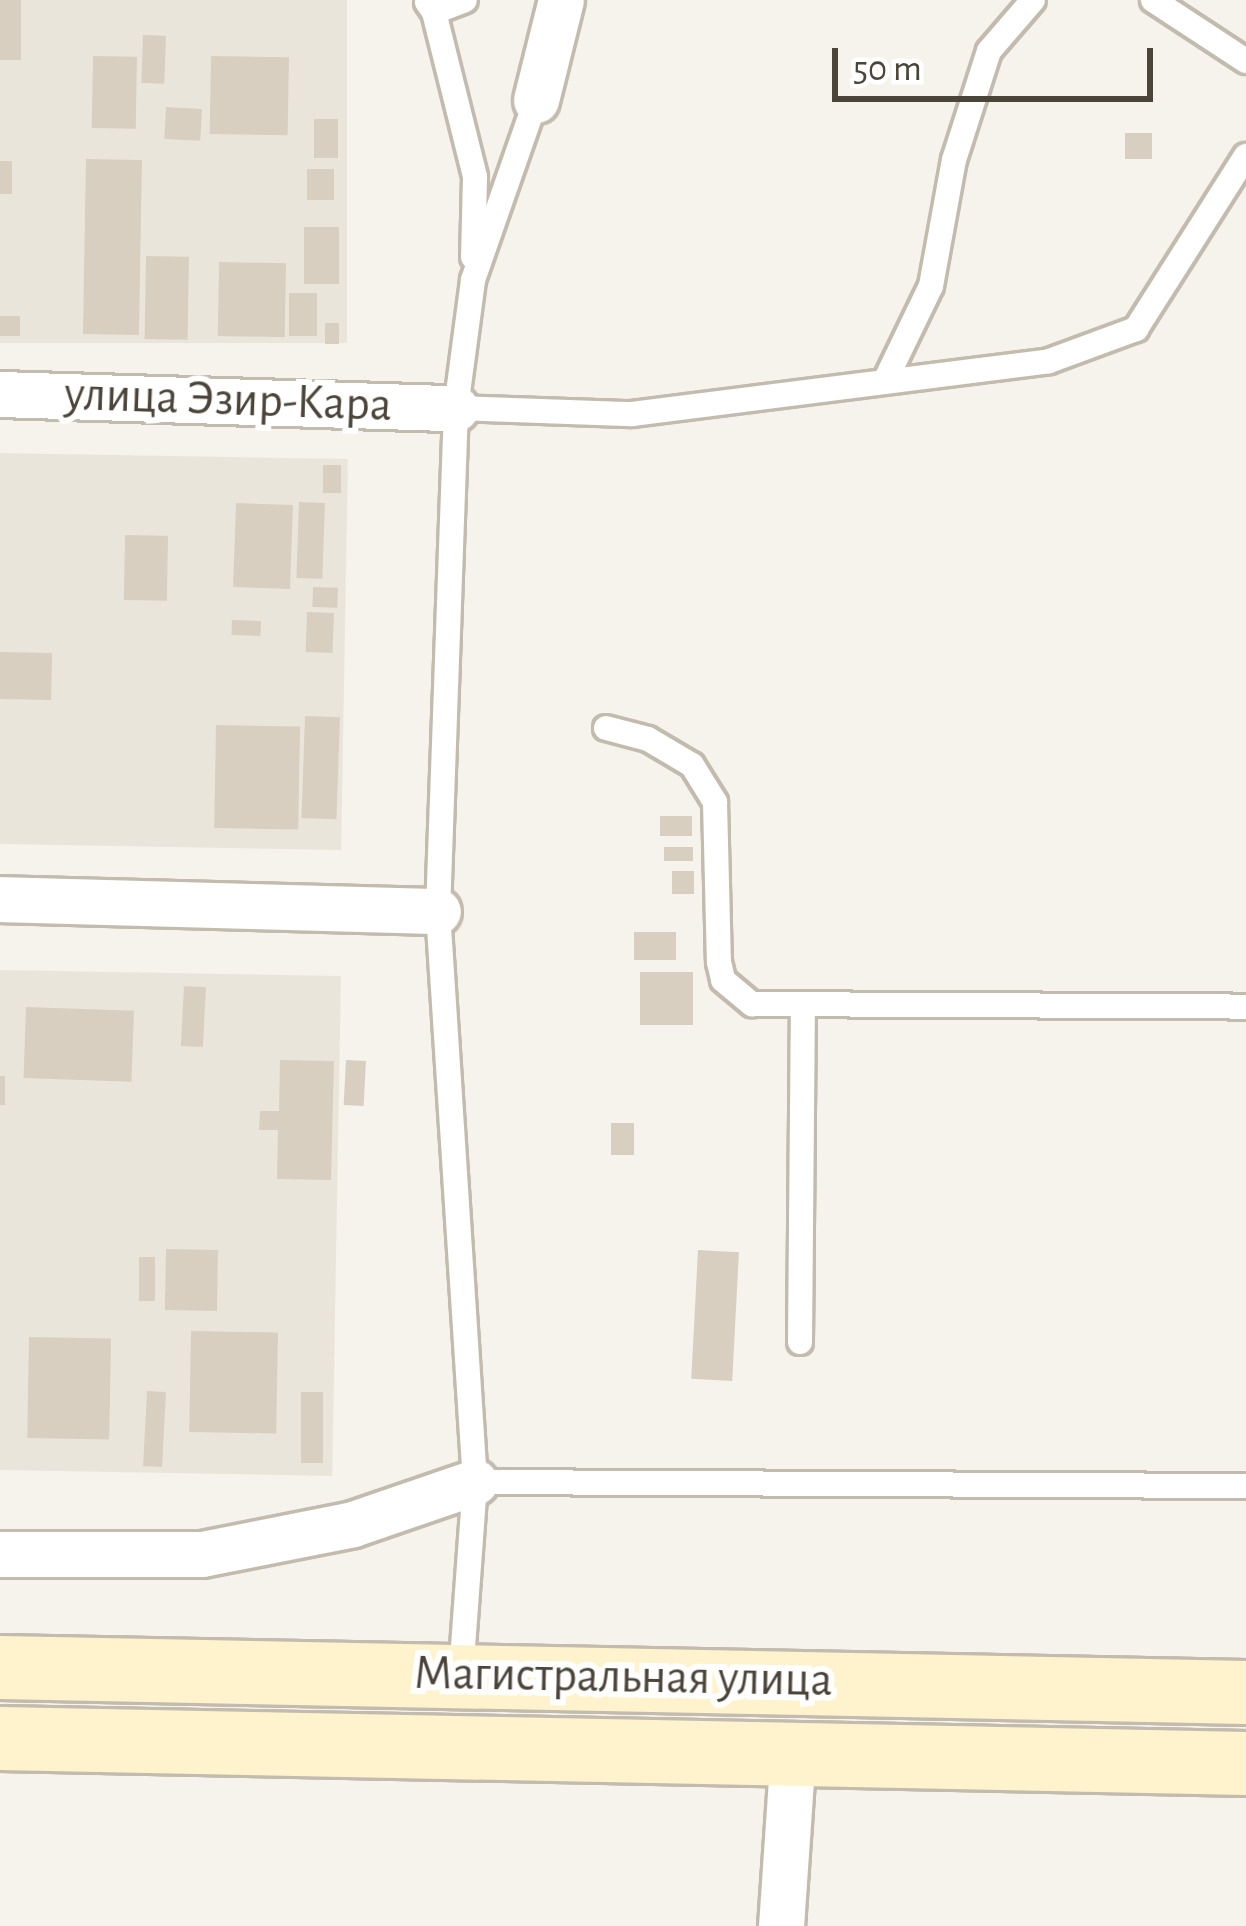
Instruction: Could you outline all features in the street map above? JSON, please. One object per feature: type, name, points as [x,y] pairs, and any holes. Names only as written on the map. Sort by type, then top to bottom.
[{"type":"main road","name":"Магистральная улица","points":[[0,1667],[1246,1692]]},
{"type":"main road","name":"Магистральная улица","points":[[0,1738],[793,1750],[1246,1763]]},
{"type":"street","points":[[536,100],[561,0]]},
{"type":"street","name":"улица Эзир-Кара","points":[[0,394],[456,408]]},
{"type":"street","points":[[0,899],[438,911]]},
{"type":"street","points":[[0,1554],[202,1554],[353,1524],[475,1482]]},
{"type":"street","points":[[781,1926],[793,1750]]},
{"type":"lane","points":[[461,1674],[475,1482],[438,911],[456,408],[473,280],[475,177],[430,6],[465,0]]},
{"type":"lane","points":[[886,379],[931,286],[953,160],[989,50],[1033,0]]},
{"type":"lane","points":[[1153,0],[1246,61]]},
{"type":"lane","points":[[473,280],[536,100]]},
{"type":"lane","points":[[456,408],[632,414],[1049,361],[1136,329],[1246,156]]},
{"type":"lane","points":[[606,728],[648,739],[692,765],[716,802],[723,980],[752,1004],[802,1009],[1246,1007]]},
{"type":"lane","points":[[800,1342],[802,1009]]},
{"type":"lane","points":[[475,1482],[1246,1486]]},
{"type":"shaded area","points":[[0,0],[347,0],[347,343],[0,343]]},
{"type":"shaded area","points":[[0,453],[348,459],[341,850],[0,844]]},
{"type":"shaded area","points":[[0,970],[341,976],[332,1476],[0,1470]]},
{"type":"building","points":[[0,0],[21,0],[21,60],[0,60]]},
{"type":"building","points":[[143,35],[166,36],[164,84],[141,83]]},
{"type":"building","points":[[93,56],[137,57],[136,129],[92,128]]},
{"type":"building","points":[[211,56],[289,57],[288,135],[210,134]]},
{"type":"building","points":[[166,107],[202,109],[200,141],[164,139]]},
{"type":"building","points":[[314,119],[338,119],[338,158],[314,158]]},
{"type":"building","points":[[1125,133],[1152,133],[1152,159],[1125,159]]},
{"type":"building","points":[[86,159],[142,160],[139,335],[83,334]]},
{"type":"building","points":[[0,161],[12,161],[12,194],[0,194]]},
{"type":"building","points":[[307,169],[334,169],[334,200],[307,200]]},
{"type":"building","points":[[304,227],[339,227],[339,284],[304,284]]},
{"type":"building","points":[[146,256],[189,257],[188,340],[145,339]]},
{"type":"building","points":[[219,262],[286,263],[285,337],[218,336]]},
{"type":"building","points":[[289,293],[317,293],[317,336],[289,336]]},
{"type":"building","points":[[0,316],[20,316],[20,336],[0,336]]},
{"type":"building","points":[[325,323],[339,323],[339,344],[325,344]]},
{"type":"building","points":[[323,465],[341,465],[341,493],[323,493]]},
{"type":"building","points":[[299,502],[325,503],[322,579],[296,578]]},
{"type":"building","points":[[236,503],[293,505],[290,589],[233,587]]},
{"type":"building","points":[[125,535],[168,536],[167,601],[124,600]]},
{"type":"building","points":[[313,587],[338,588],[337,608],[312,607]]},
{"type":"building","points":[[307,612],[334,613],[333,653],[306,652]]},
{"type":"building","points":[[232,620],[261,621],[260,636],[231,635]]},
{"type":"building","points":[[0,652],[52,653],[51,700],[0,699]]},
{"type":"building","points":[[305,716],[340,717],[336,819],[301,818]]},
{"type":"building","points":[[216,725],[300,726],[298,829],[214,828]]},
{"type":"building","points":[[660,816],[692,816],[692,836],[660,836]]},
{"type":"building","points":[[664,847],[693,847],[693,861],[664,861]]},
{"type":"building","points":[[672,871],[694,871],[694,894],[672,894]]},
{"type":"building","points":[[634,932],[676,932],[676,960],[634,960]]},
{"type":"building","points":[[640,972],[693,972],[693,1025],[640,1025]]},
{"type":"building","points":[[184,986],[206,987],[203,1047],[181,1046]]},
{"type":"building","points":[[26,1007],[134,1011],[131,1082],[24,1078]]},
{"type":"building","points":[[280,1060],[334,1061],[331,1180],[277,1179],[278,1130],[259,1130],[260,1111],[279,1111]]},
{"type":"building","points":[[346,1060],[366,1061],[364,1106],[344,1105]]},
{"type":"building","points":[[0,1076],[5,1076],[5,1105],[0,1105]]},
{"type":"building","points":[[611,1123],[634,1123],[634,1155],[611,1155]]},
{"type":"building","points":[[166,1249],[218,1250],[217,1311],[165,1310]]},
{"type":"building","points":[[698,1250],[739,1252],[732,1381],[691,1379]]},
{"type":"building","points":[[139,1257],[155,1257],[155,1301],[139,1301]]},
{"type":"building","points":[[191,1331],[278,1333],[276,1434],[189,1432]]},
{"type":"building","points":[[29,1337],[111,1338],[109,1439],[27,1438]]},
{"type":"building","points":[[147,1391],[166,1392],[162,1467],[143,1466]]},
{"type":"building","points":[[301,1392],[323,1392],[323,1463],[301,1463]]}]
